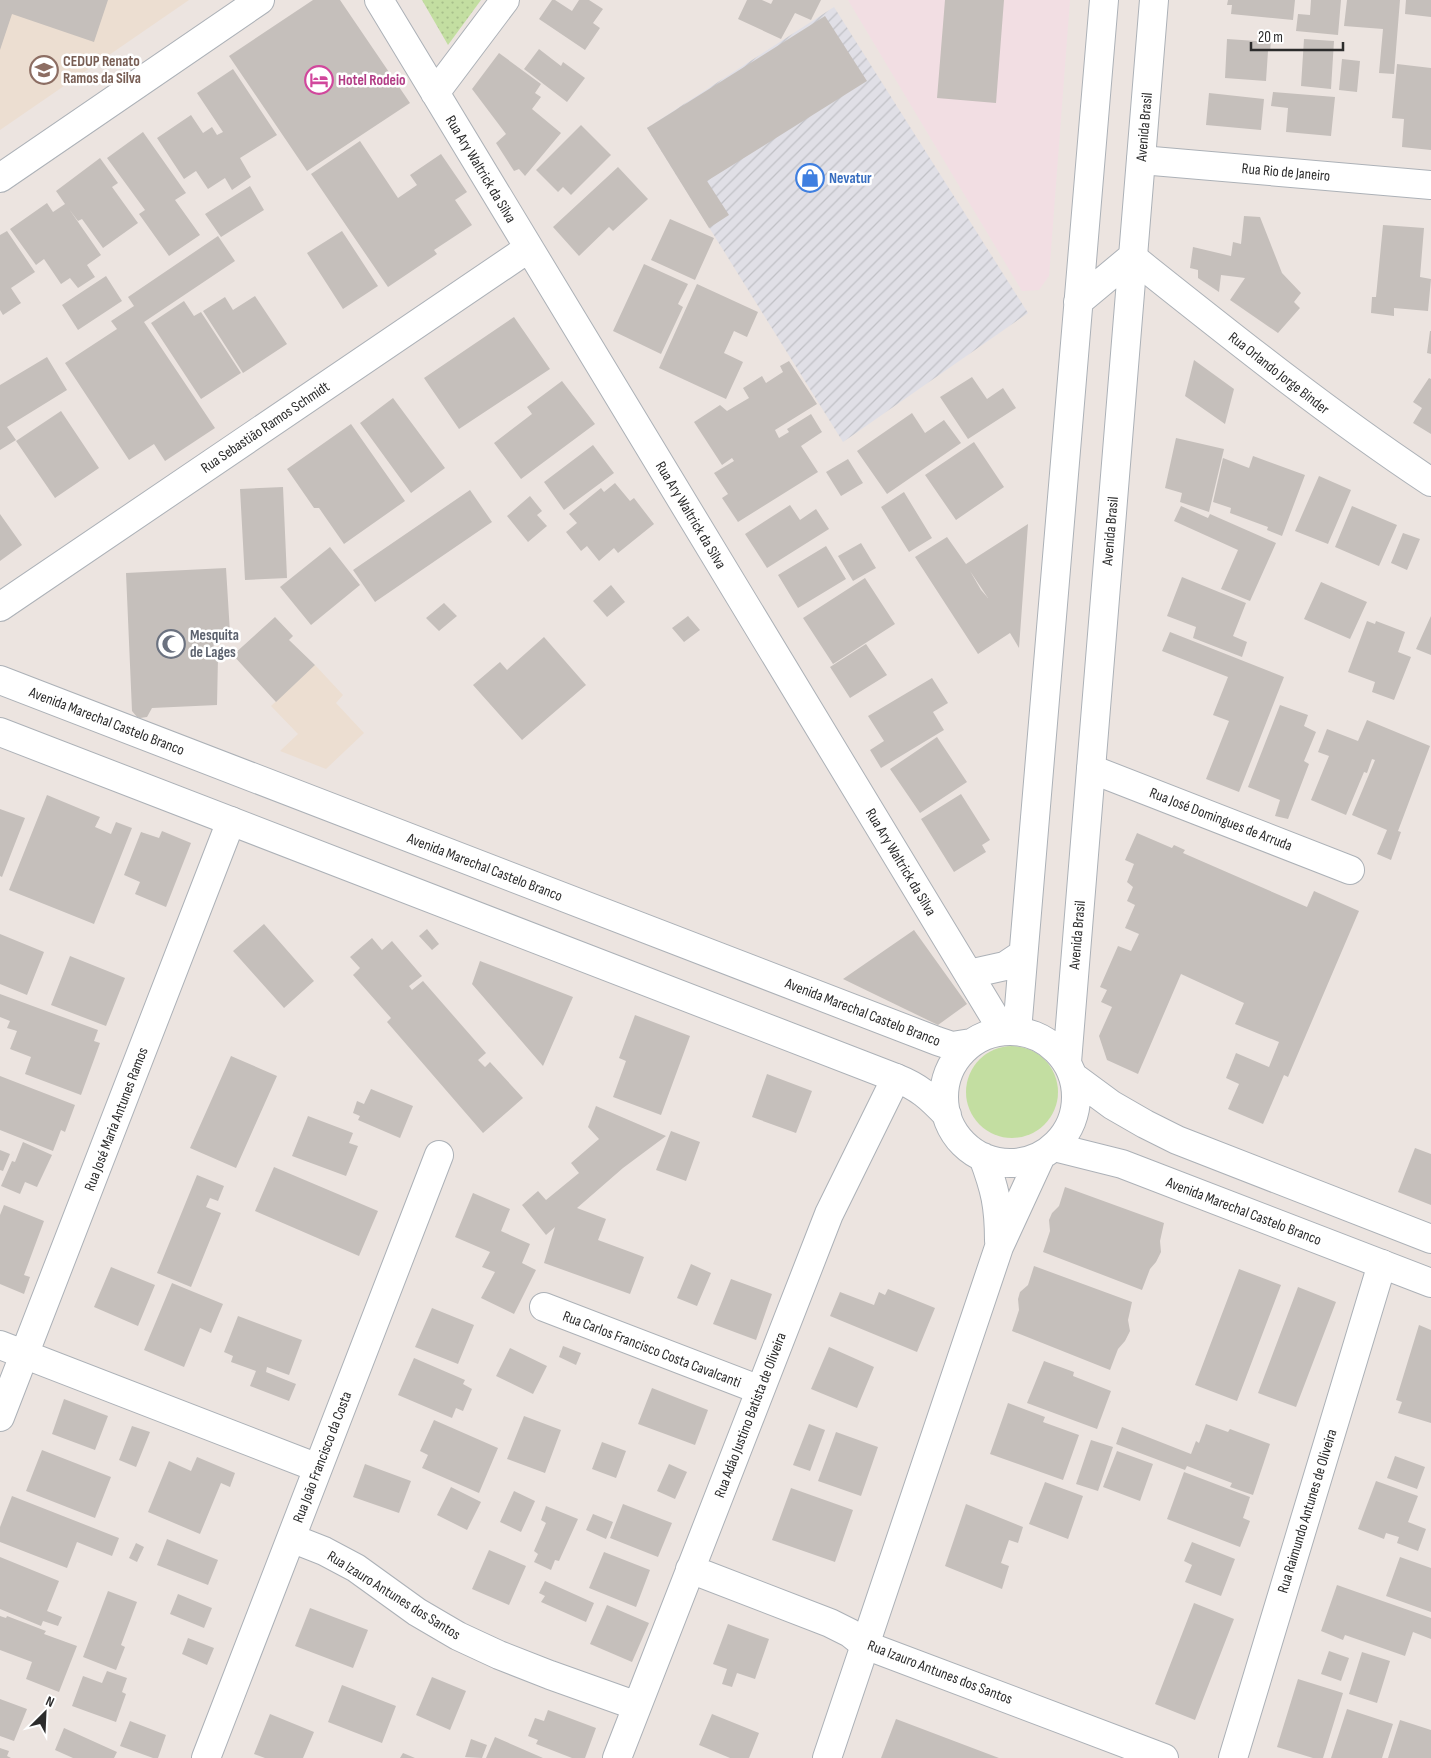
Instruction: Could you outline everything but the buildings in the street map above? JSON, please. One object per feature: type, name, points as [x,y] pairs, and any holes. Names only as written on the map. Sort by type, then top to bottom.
[{"type":"street","points":[[0,178],[260,0]]},
{"type":"street","name":"Rua Ary Waltrick da Silva","points":[[379,0],[969,974],[1010,1031]]},
{"type":"street","points":[[435,93],[506,0]]},
{"type":"street","points":[[1010,1031],[1023,954],[1104,0]]},
{"type":"street","name":"Avenida Brasil","points":[[1070,1070],[1091,769],[1154,0]]},
{"type":"street","name":"Rua Rio de Janeiro","points":[[1141,160],[1431,185]]},
{"type":"street","name":"Rua Sebastião Ramos Schmidt","points":[[0,607],[529,248]]},
{"type":"street","points":[[1078,302],[1132,257]]},
{"type":"street","name":"Rua Orlando Jorge Binder","points":[[1132,257],[1272,369],[1346,424],[1431,482]]},
{"type":"street","name":"Avenida Marechal Castelo Branco","points":[[0,680],[937,1041],[952,1046],[971,1043]]},
{"type":"street","points":[[0,692],[39,695]]},
{"type":"street","points":[[0,732],[910,1083],[928,1095],[947,1115]]},
{"type":"street","name":"Rua José Domingues de Arruda","points":[[1091,769],[1350,870]]},
{"type":"street","name":"Rua José Maria Antunes Ramos","points":[[0,1417],[12,1349],[231,821]]},
{"type":"street","points":[[969,974],[1005,966],[1023,954]]},
{"type":"street","points":[[1047,1151],[1022,1162],[1002,1162],[983,1157],[967,1146],[955,1132],[947,1115],[944,1095],[947,1075],[956,1058],[971,1043],[986,1035],[1010,1031],[1036,1036],[1054,1046],[1070,1070],[1112,1105],[1145,1124],[1177,1140],[1431,1239]]},
{"type":"street","points":[[827,1758],[999,1247],[1047,1151],[1066,1132],[1074,1115],[1077,1097],[1070,1070]]},
{"type":"street","name":"Rua Adão Justino Batista de Oliveira","points":[[617,1758],[829,1214],[896,1078]]},
{"type":"street","name":"Avenida Marechal Castelo Branco","points":[[1047,1151],[1122,1164],[1431,1283]]},
{"type":"street","name":"Rua João Francisco da Costa","points":[[206,1758],[438,1155]]},
{"type":"street","points":[[983,1157],[994,1185],[999,1211],[999,1247]]},
{"type":"street","name":"Rua Raimundo Antunes de Oliveira","points":[[1232,1758],[1382,1264]]},
{"type":"street","name":"Rua Carlos Francisco Costa Cavalcanti","points":[[544,1307],[760,1390]]},
{"type":"street","points":[[12,1349],[318,1468]]},
{"type":"street","name":"Rua Izauro Antunes dos Santos","points":[[291,1538],[324,1551],[356,1568],[417,1612],[458,1636],[542,1672],[637,1706]]},
{"type":"street","name":"Rua Izauro Antunes dos Santos","points":[[690,1569],[830,1623],[850,1633],[865,1645],[1164,1758]]},
{"type":"shaded area","name":"CEDUP Renato Ramos da Silva","points":[[0,0],[189,0],[0,130]]},
{"type":"shaded area","points":[[848,0],[1070,0],[1049,276],[1039,290],[1022,291]]},
{"type":"shaded area","name":"Nevatur","points":[[834,7],[1028,313],[843,442],[647,128]]},
{"type":"shaded area","points":[[315,665],[343,695],[336,703],[364,733],[326,769],[280,751],[298,734],[271,706]]},
{"type":"green space","points":[[422,0],[481,0],[448,45]]},
{"type":"green space","points":[[1012,1046],[1030,1049],[1045,1059],[1055,1074],[1058,1092],[1055,1110],[1045,1125],[1030,1135],[1012,1138],[994,1135],[979,1125],[969,1110],[966,1092],[969,1074],[979,1059],[994,1049]]},
{"type":"place","name":"CEDUP Renato Ramos da Silva","points":[[44,70]]},
{"type":"place","name":"Hotel Rodeio","points":[[319,80]]},
{"type":"place","name":"Nevatur","points":[[810,178]]},
{"type":"place","name":"Mesquita de Lages","points":[[171,644]]}]
